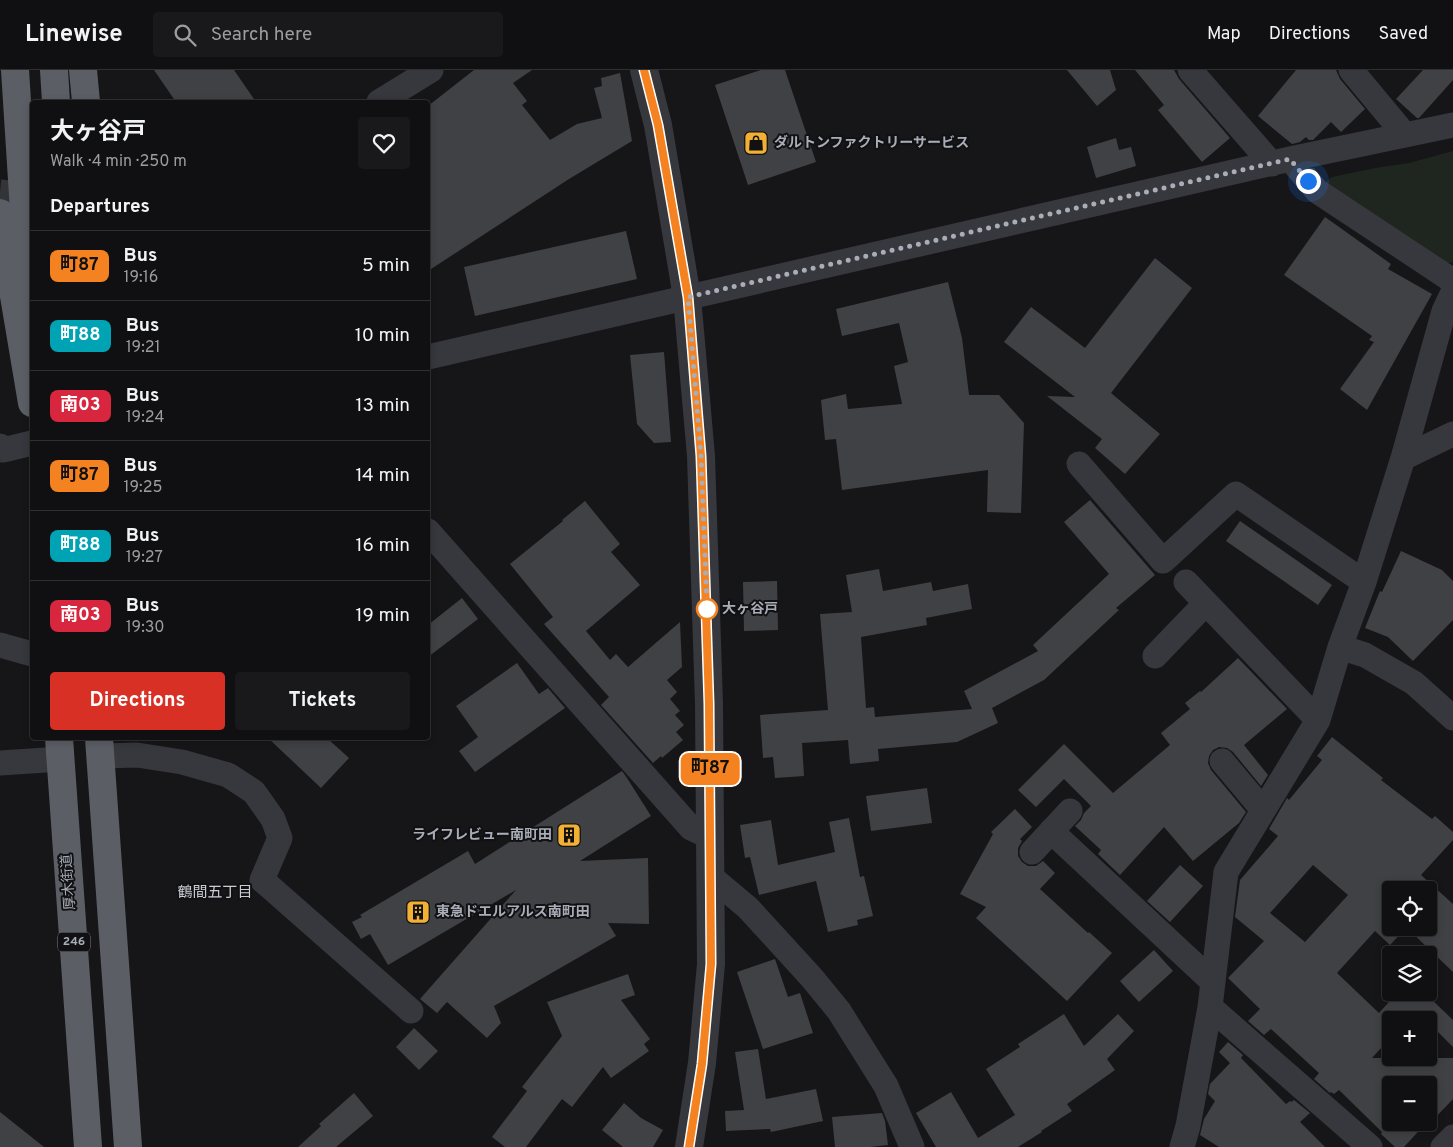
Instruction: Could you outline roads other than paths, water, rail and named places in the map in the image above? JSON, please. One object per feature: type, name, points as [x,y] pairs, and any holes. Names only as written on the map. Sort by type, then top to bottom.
[{"type":"highway","points":[[15,70],[30,303]]},
{"type":"highway","points":[[54,70],[56,100]]},
{"type":"highway","points":[[83,70],[86,100]]},
{"type":"highway","points":[[0,213],[30,391]]},
{"type":"highway","points":[[100,746],[128,1147]]},
{"type":"highway","name":"厚木街道","points":[[60,748],[88,1147]]},
{"type":"street","points":[[383,100],[431,70]]},
{"type":"street","points":[[644,70],[658,125],[688,297],[702,476],[709,704],[711,964],[702,1064],[690,1147]]},
{"type":"street","points":[[1190,70],[1281,162],[1317,191],[1453,281]]},
{"type":"street","points":[[1351,70],[1405,135]]},
{"type":"street","points":[[430,357],[1281,162],[1453,125]]},
{"type":"street","points":[[1182,1147],[1188,1126],[1210,1007],[1226,872],[1318,720],[1340,647],[1364,582],[1403,458],[1444,311],[1453,292]]},
{"type":"street","points":[[1403,458],[1453,434]]},
{"type":"street","points":[[0,446],[3,450],[30,443]]},
{"type":"street","points":[[1079,464],[1163,561],[1236,494],[1364,582]]},
{"type":"street","points":[[430,533],[691,828],[710,837]]},
{"type":"street","points":[[1186,582],[1318,720]]},
{"type":"street","points":[[1155,656],[1206,603]]},
{"type":"street","points":[[0,645],[30,653]]},
{"type":"street","points":[[1340,647],[1365,655],[1414,682],[1453,718]]},
{"type":"street","points":[[100,746],[137,755],[182,762],[228,775],[254,792],[273,819],[280,838],[262,880],[411,1011]]},
{"type":"street","points":[[0,763],[60,748]]},
{"type":"street","points":[[1222,761],[1263,810]]},
{"type":"street","points":[[1032,852],[1070,811]]},
{"type":"street","points":[[1051,831],[1212,981]]},
{"type":"street","points":[[710,876],[748,908],[812,978],[839,1011],[886,1086],[912,1147]]},
{"type":"street","points":[[1210,1007],[1370,1147]]},
{"type":"street","points":[[1443,1147],[1453,1138]]},
{"type":"tunnel","points":[[0,192],[30,195]]},
{"type":"place","name":"ダルトンファクトリーサービス","points":[[756,143]]},
{"type":"place","name":"大ヶ谷戸","points":[[707,609]]},
{"type":"place","name":"ライフレビュー南町田","points":[[569,835]]},
{"type":"place","name":"東急ドエルアルス南町田","points":[[418,912]]},
{"type":"district","name":"鶴間五丁目","points":[[215,893]]}]
